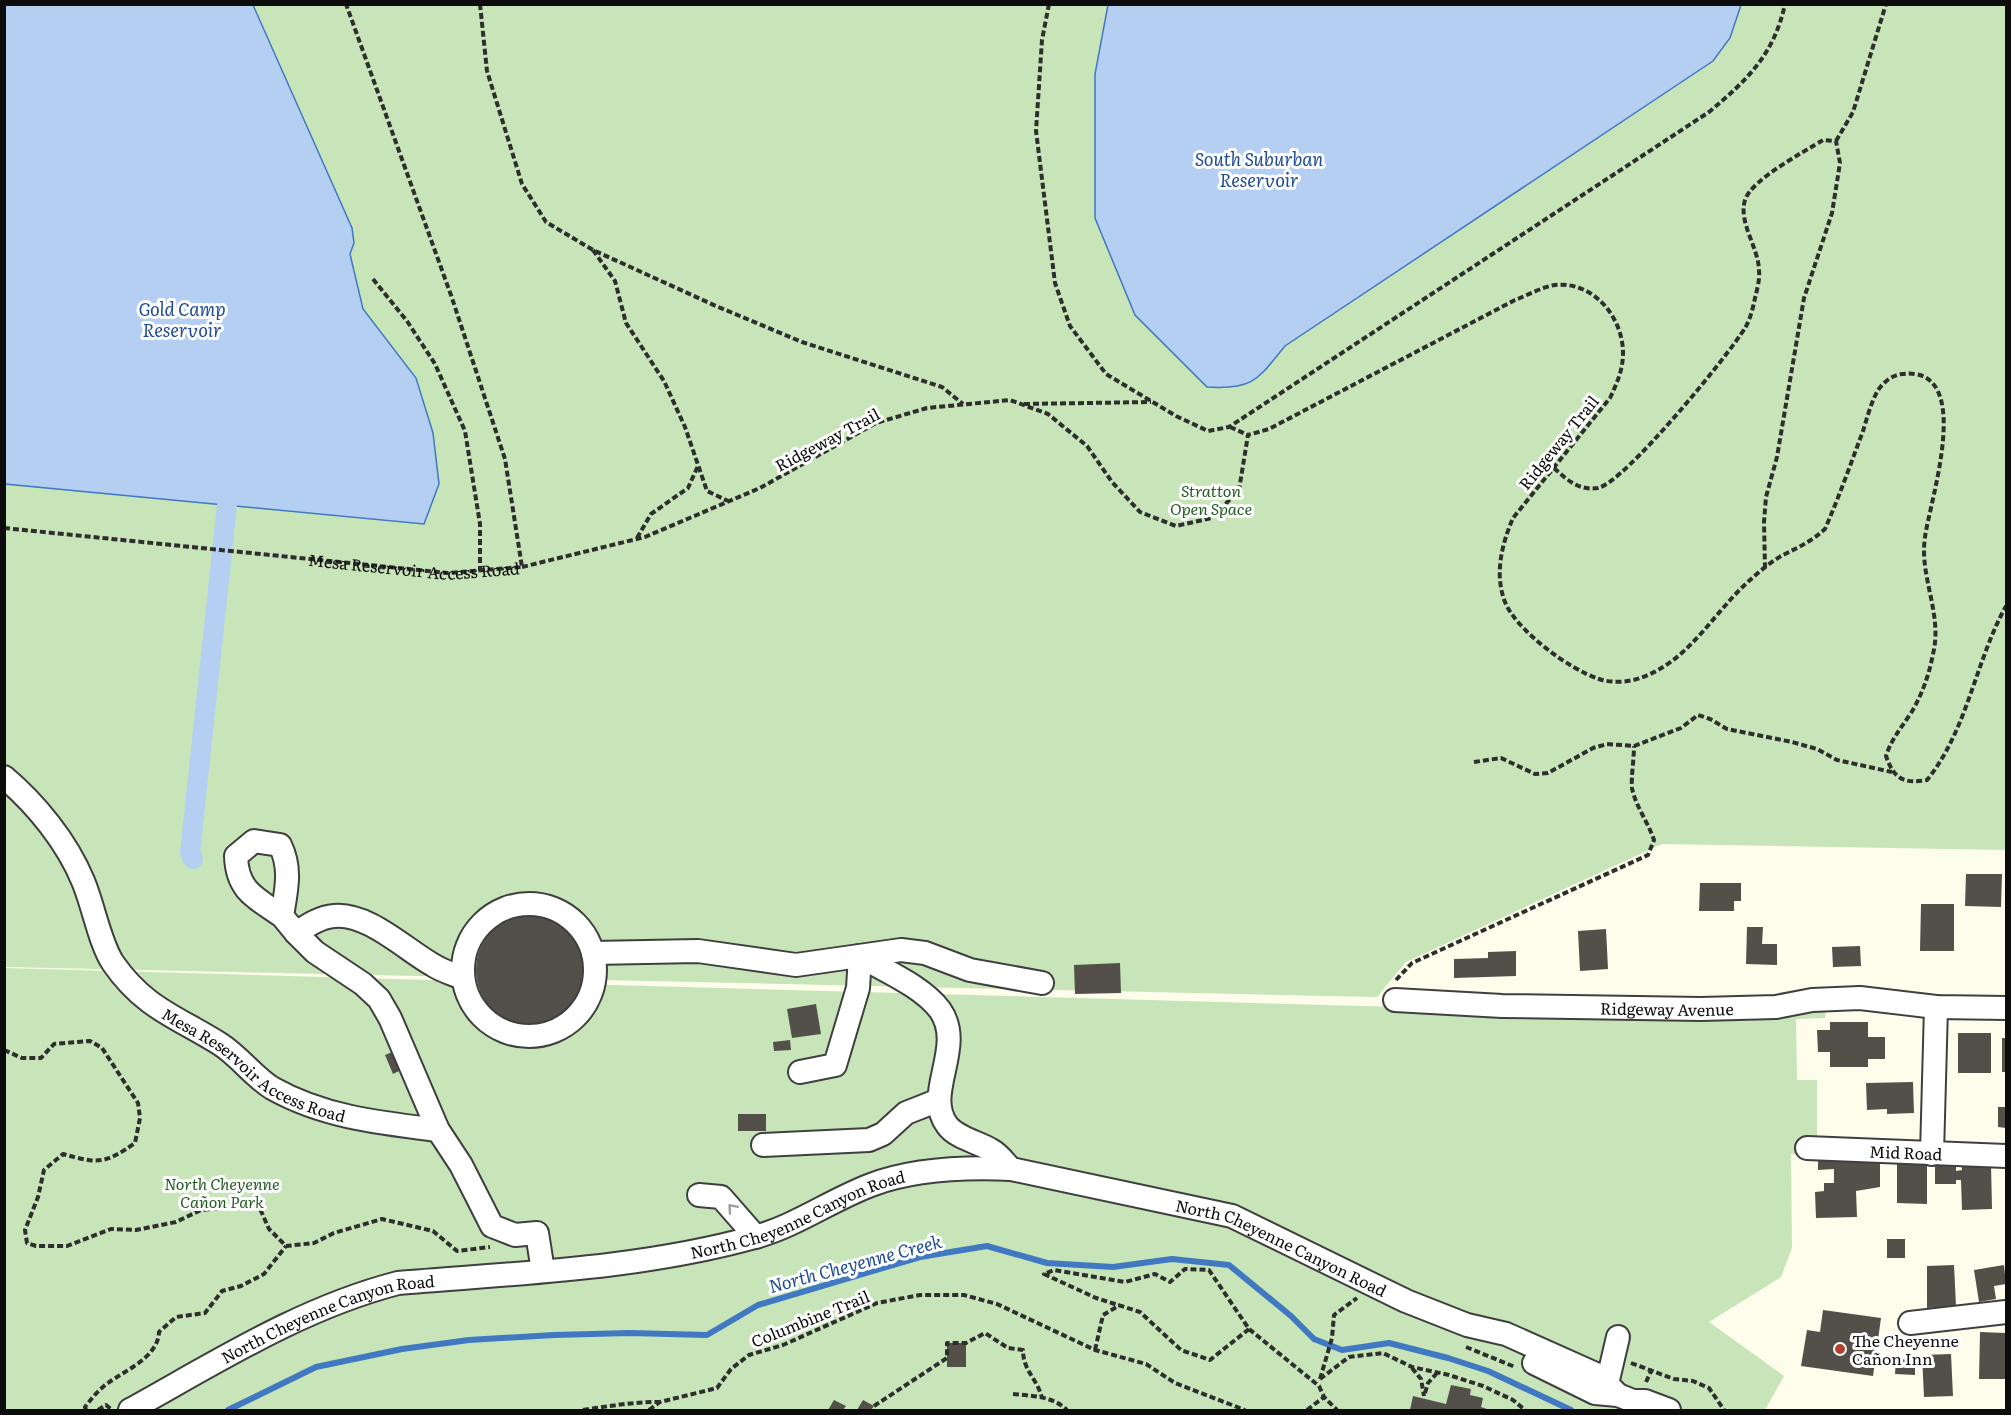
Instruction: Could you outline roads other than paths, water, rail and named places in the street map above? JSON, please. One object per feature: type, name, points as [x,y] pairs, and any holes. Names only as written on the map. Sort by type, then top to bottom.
[{"type":"street","name":"Mesa Reservoir Access Road","points":[[4,777],[30,801],[57,835],[82,879],[111,960],[144,1000],[221,1044],[248,1065],[270,1087],[295,1102],[361,1120],[438,1130]]},
{"type":"street","points":[[532,904],[556,910],[578,928],[593,953],[593,986],[588,999],[580,1011],[563,1026],[548,1033],[525,1035],[500,1029],[478,1013],[469,998],[463,978],[464,956],[474,933],[494,914],[513,906],[532,904]]},
{"type":"street","points":[[463,978],[434,966],[367,924],[347,917],[335,915],[289,924],[315,952],[363,984],[379,999],[390,1018],[438,1130],[461,1165],[492,1226],[515,1235],[537,1233],[543,1271]]},
{"type":"street","points":[[593,953],[698,951],[796,965],[901,951],[925,953],[970,970],[1042,983]]},
{"type":"street","points":[[800,1072],[836,1065],[858,988],[860,956]]},
{"type":"street","points":[[860,956],[930,999],[941,1011],[949,1040],[939,1100],[948,1127],[993,1150],[1011,1169]]},
{"type":"street","name":"Ridgeway Avenue","points":[[1394,991],[1502,1006],[1701,1009],[1776,1007],[1812,1000],[1860,998],[1936,1007],[2007,1008]]},
{"type":"street","points":[[1932,1154],[1936,1007]]},
{"type":"street","points":[[763,1144],[869,1140],[883,1134],[906,1113],[939,1100]]},
{"type":"street","name":"Mid Road","points":[[1807,1148],[2007,1156]]},
{"type":"street","name":"North Cheyenne Canyon Road","points":[[121,1410],[337,1301],[398,1283],[614,1263],[756,1237],[873,1184],[958,1170],[1011,1169],[1232,1216],[1406,1301],[1467,1325],[1498,1345],[1595,1393],[1645,1401],[1669,1410]]},
{"type":"street","points":[[699,1195],[721,1197],[756,1237]]},
{"type":"street","points":[[1910,1323],[2007,1312]]},
{"type":"street","points":[[1618,1337],[1624,1398]]},
{"type":"water","name":"South Suburban Reservoir","points":[[1108,4],[1741,5],[1730,38],[1713,61],[1285,346],[1254,380],[1235,386],[1207,387],[1135,315],[1095,218],[1095,74]]},
{"type":"water","name":"Gold Camp Reservoir","points":[[4,5],[253,5],[352,228],[354,243],[350,254],[363,309],[416,378],[433,433],[439,484],[424,524],[5,484]]},
{"type":"waterway","points":[[193,859],[190,853],[227,505]]},
{"type":"waterway","name":"North Cheyenne Creek","points":[[228,1410],[316,1367],[402,1349],[469,1340],[554,1335],[629,1333],[707,1335],[758,1305],[920,1257],[987,1246],[1047,1263],[1113,1267],[1172,1259],[1229,1265],[1291,1316],[1314,1339],[1342,1350],[1389,1343],[1448,1358],[1488,1371],[1571,1410]]},
{"type":"place","name":"The Cheyenne Cañon Inn","points":[[1840,1349]]},
{"type":"park label","name":"Stratton Open Space","points":[[1211,499]]},
{"type":"park label","name":"North Cheyenne Cañon Park","points":[[222,1192]]}]
